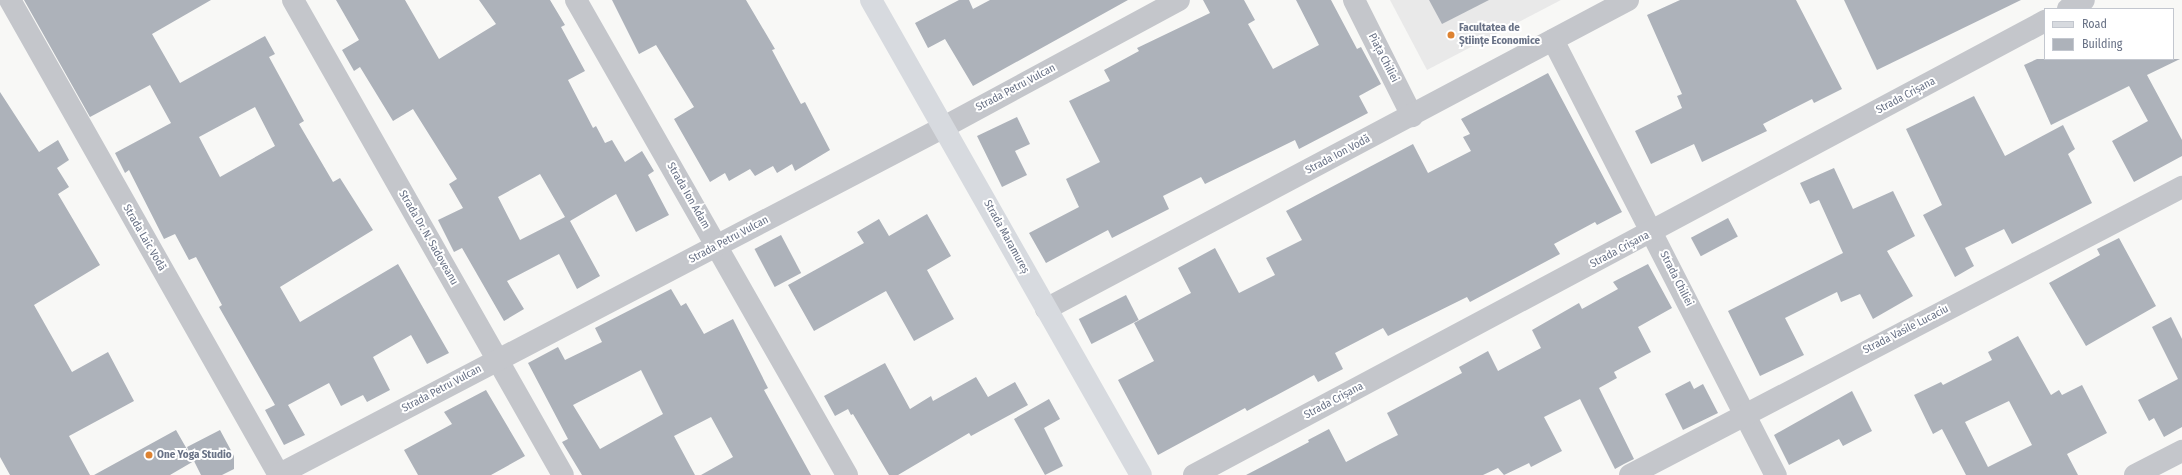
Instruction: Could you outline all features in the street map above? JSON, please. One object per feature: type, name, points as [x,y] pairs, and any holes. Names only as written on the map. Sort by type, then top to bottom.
[{"type":"street","name":"Strada Laic Vodă","points":[[10,0],[278,475]]},
{"type":"street","name":"Strada Dr. N. Sadoveanu","points":[[292,0],[563,475]]},
{"type":"street","name":"Strada Ion Adam","points":[[576,0],[847,475]]},
{"type":"street","name":"Strada Maramureș","points":[[871,0],[1141,475]]},
{"type":"street","name":"Strada Petru Vulcan","points":[[278,475],[944,127],[1179,0]]},
{"type":"street","name":"Piața Chiliei","points":[[1354,0],[1412,116]]},
{"type":"street","name":"Strada Ion Vodă","points":[[1046,308],[1412,116],[1628,0]]},
{"type":"street","points":[[2070,8],[2084,0]]},
{"type":"street","name":"Strada Crișana","points":[[1194,475],[1652,233],[2044,22]]},
{"type":"street","name":"Strada Chiliei","points":[[1553,40],[1776,475]]},
{"type":"street","name":"Strada Vasile Lucaciu","points":[[1630,475],[2182,187]]},
{"type":"street","points":[[2135,475],[2182,451]]},
{"type":"shaded area","name":"Facultatea de Științe Economice","points":[[1390,0],[1561,0],[1427,70]]},
{"type":"building","points":[[24,0],[211,0],[152,34],[180,83],[265,36],[275,54],[269,57],[304,121],[299,124],[333,182],[340,178],[373,230],[280,287],[300,322],[398,264],[449,353],[427,364],[411,335],[373,357],[390,390],[367,402],[363,395],[341,406],[329,383],[288,405],[305,435],[284,445],[265,410],[275,405],[219,307],[222,305],[196,257],[189,260],[175,234],[164,239],[129,170],[125,173],[115,153],[171,123],[150,85],[90,117]],"holes":[[[255,107],[275,146],[220,177],[199,137]]]},
{"type":"building","points":[[336,0],[405,0],[439,59],[496,24],[479,0],[550,0],[565,25],[561,27],[585,71],[568,80],[593,128],[596,126],[605,143],[612,140],[625,162],[642,151],[654,171],[648,175],[669,215],[636,232],[616,194],[570,221],[600,276],[577,289],[559,254],[507,281],[524,309],[504,321],[462,248],[454,252],[438,220],[463,208],[449,184],[457,179],[413,109],[393,121],[360,67],[354,71],[342,50],[359,40]],"holes":[[[540,174],[565,217],[520,240],[498,197]]]},
{"type":"building","points":[[612,0],[746,0],[775,49],[772,50],[801,104],[805,102],[830,150],[795,171],[792,164],[777,173],[773,166],[755,176],[750,169],[729,181],[725,173],[710,182],[674,119],[694,107],[656,45],[639,54]]},
{"type":"building","points":[[959,0],[969,0],[973,9],[990,0],[1128,0],[973,86],[945,39],[928,48],[915,23]]},
{"type":"building","points":[[1203,0],[1244,0],[1255,20],[1248,24],[1273,69],[1319,45],[1296,0],[1331,0],[1357,49],[1361,47],[1381,84],[1359,96],[1368,113],[1299,149],[1295,140],[1205,184],[1201,177],[1163,196],[1169,209],[1112,238],[1108,230],[1046,263],[1029,233],[1079,207],[1066,179],[1100,162],[1069,101],[1110,81],[1104,70],[1139,51],[1137,48],[1210,13]]},
{"type":"building","points":[[1429,0],[1489,0],[1442,24]]},
{"type":"building","points":[[1680,0],[1796,0],[1842,89],[1814,103],[1812,99],[1763,124],[1767,131],[1702,162],[1694,144],[1651,164],[1635,131],[1682,108],[1677,96],[1682,94],[1647,15]]},
{"type":"building","points":[[1844,0],[2021,0],[1877,70]]},
{"type":"building","points":[[2037,59],[2180,59],[2147,75],[2182,140],[2182,156],[2134,182],[2112,141],[2148,121],[2129,86],[2051,125],[2024,65]]},
{"type":"building","points":[[1548,73],[1622,212],[1597,225],[1595,222],[1554,244],[1560,254],[1470,302],[1467,297],[1388,336],[1383,328],[1335,353],[1343,369],[1318,382],[1314,375],[1247,411],[1245,408],[1158,455],[1118,380],[1154,361],[1134,323],[1191,293],[1178,268],[1215,248],[1239,293],[1275,275],[1266,258],[1302,240],[1286,211],[1413,144],[1428,173],[1471,151],[1463,137],[1470,134],[1461,119]]},
{"type":"building","points":[[0,92],[39,152],[58,140],[69,160],[57,168],[69,187],[58,194],[100,265],[34,305],[72,372],[108,352],[134,401],[69,436],[90,475],[10,475],[0,457]]},
{"type":"building","points":[[1974,96],[2005,156],[2063,125],[2075,149],[2068,154],[2092,203],[2012,244],[2004,229],[1965,248],[1974,266],[1955,277],[1923,215],[1942,205],[1906,129]]},
{"type":"building","points":[[1017,117],[1030,144],[1015,151],[1027,175],[1002,187],[977,136]]},
{"type":"building","points":[[1834,168],[1853,209],[1893,191],[1915,236],[1887,251],[1913,296],[1873,319],[1860,294],[1841,302],[1837,292],[1785,318],[1804,355],[1760,376],[1728,311],[1843,253],[1819,200],[1810,204],[1800,183]]},
{"type":"building","points":[[927,214],[951,256],[927,270],[954,319],[914,341],[886,291],[814,331],[788,285],[864,243],[857,232],[879,219],[889,236]]},
{"type":"building","points":[[1728,218],[1738,237],[1701,256],[1691,238]]},
{"type":"building","points":[[781,235],[801,273],[775,287],[755,249]]},
{"type":"building","points":[[2119,238],[2156,306],[2086,346],[2049,283],[2100,255],[2097,249]]},
{"type":"building","points":[[1648,264],[1672,308],[1638,327],[1651,352],[1614,372],[1617,378],[1599,388],[1634,459],[1615,469],[1580,399],[1544,417],[1562,451],[1531,467],[1529,463],[1504,475],[1498,468],[1483,475],[1246,475],[1309,442],[1308,440],[1329,429],[1346,462],[1398,435],[1387,413],[1462,373],[1459,367],[1488,351],[1498,371],[1541,348],[1532,330],[1579,303],[1582,309],[1618,289],[1613,282]]},
{"type":"building","points":[[671,289],[681,306],[686,303],[704,334],[733,319],[768,388],[764,390],[811,475],[701,475],[733,457],[711,417],[674,436],[695,475],[582,475],[562,442],[568,439],[528,363],[558,347],[565,360],[602,342],[595,328]],"holes":[[[641,370],[663,414],[600,449],[573,405]]]},
{"type":"building","points":[[1126,295],[1139,320],[1091,344],[1079,319]]},
{"type":"building","points":[[2171,317],[2182,339],[2182,427],[2164,437],[2154,418],[2149,421],[2138,400],[2178,379],[2152,327]]},
{"type":"building","points":[[2018,336],[2051,395],[2059,390],[2062,395],[2082,385],[2107,433],[2067,454],[2078,475],[1966,475],[1942,429],[1933,434],[1914,395],[1941,382],[1943,385],[1992,360],[1988,352]],"holes":[[[2009,401],[2032,445],[1988,467],[1965,422]]]},
{"type":"building","points":[[885,363],[910,409],[931,396],[933,401],[976,377],[988,397],[1015,382],[1028,405],[971,436],[969,433],[898,475],[889,475],[853,414],[851,415],[848,409],[835,416],[824,396]]},
{"type":"building","points":[[1690,381],[1694,389],[1703,384],[1718,413],[1683,430],[1665,394]]},
{"type":"building","points":[[486,390],[525,456],[491,475],[418,475],[404,450],[452,424],[444,412]]},
{"type":"building","points":[[1852,391],[1872,431],[1843,446],[1839,439],[1789,465],[1774,435]]},
{"type":"building","points":[[1049,399],[1060,419],[1044,428],[1063,466],[1045,475],[1014,419]]},
{"type":"building","points":[[176,430],[192,458],[187,447],[220,430],[234,456],[234,469],[222,475],[201,475],[194,461],[170,475],[94,475]]},
{"type":"place","name":"Facultatea de Științe Economice","points":[[1451,35]]},
{"type":"place","name":"One Yoga Studio","points":[[149,455]]}]
